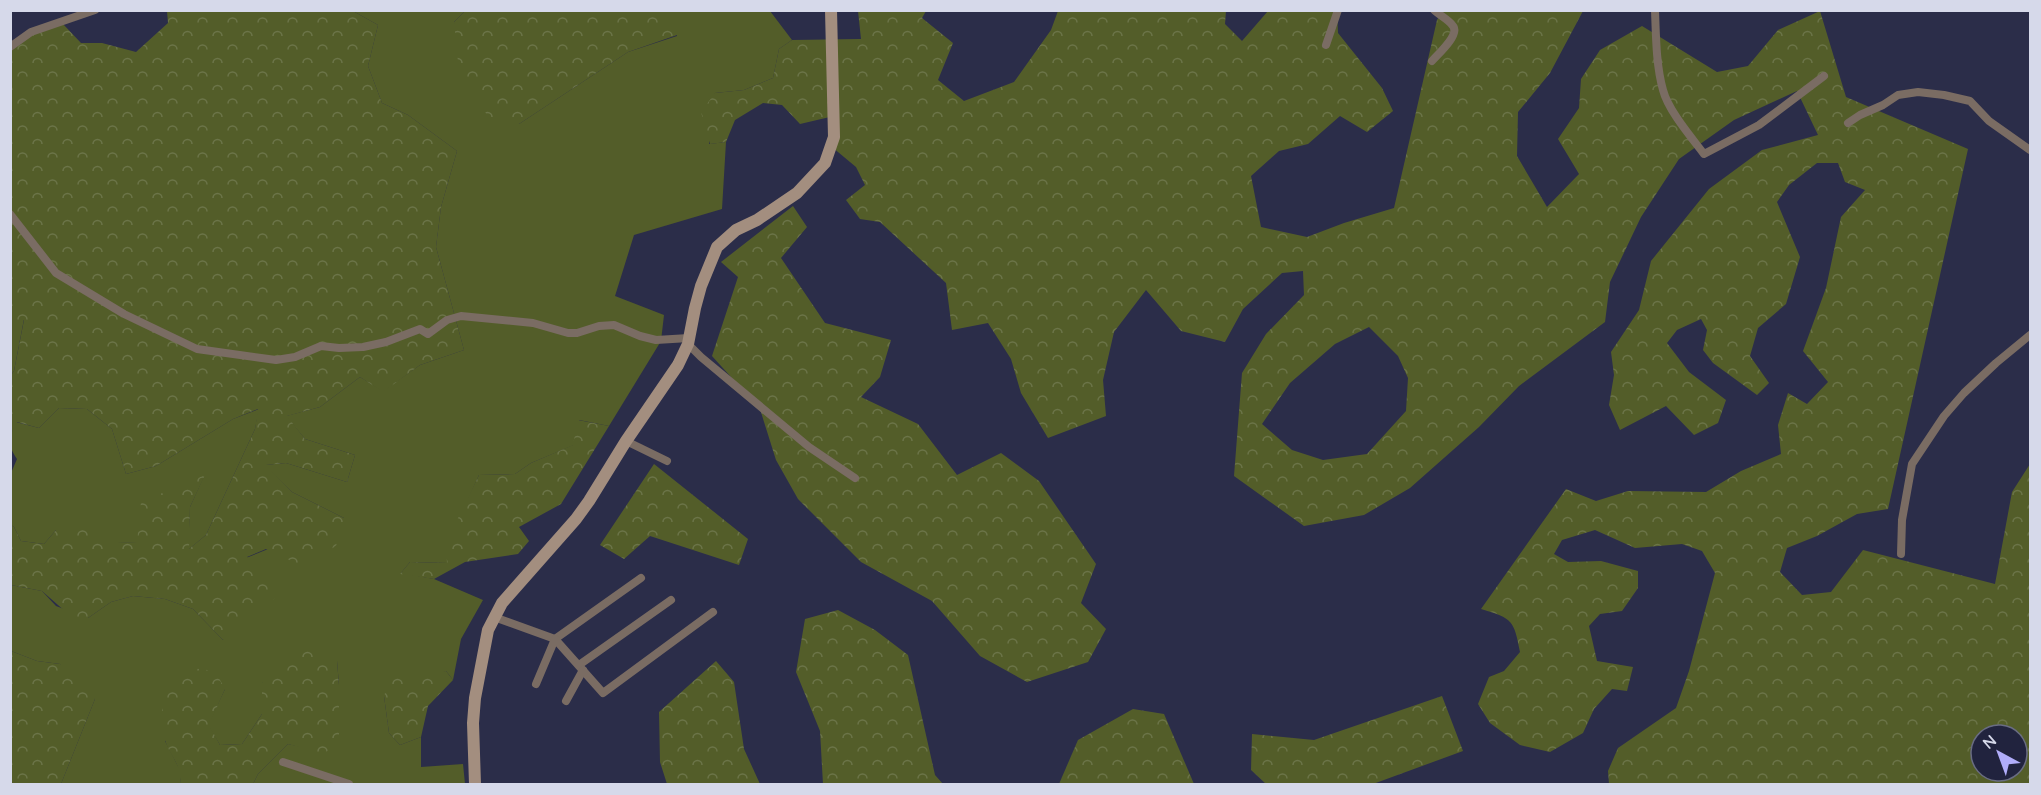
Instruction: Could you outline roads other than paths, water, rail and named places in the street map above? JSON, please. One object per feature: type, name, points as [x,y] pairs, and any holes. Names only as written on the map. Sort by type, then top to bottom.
[{"type":"street","points":[[10,47],[31,32],[95,10]]},
{"type":"street","points":[[475,784],[473,723],[475,698],[488,630],[494,617],[514,588],[576,519],[678,365],[688,341],[701,286],[717,247],[736,230],[757,220],[797,193],[825,163],[834,136],[831,10]]},
{"type":"street","points":[[1326,45],[1338,10]]},
{"type":"street","points":[[1432,61],[1454,37],[1455,32],[1453,26],[1434,10]]},
{"type":"street","points":[[1655,10],[1663,92],[1684,128],[1704,154],[1759,125],[1824,76]]},
{"type":"street","points":[[1848,123],[1898,95],[1918,92],[1944,94],[1970,101],[1989,121],[2031,150]]},
{"type":"street","points":[[10,214],[56,273],[124,314],[197,349],[276,360],[295,357],[321,346],[363,347],[392,340],[420,329],[428,334],[447,320],[461,316],[532,323],[567,333],[614,325],[656,340],[688,341],[701,357],[809,447],[855,477]]},
{"type":"street","points":[[1901,554],[1902,520],[1912,465],[1944,416],[1964,393],[2031,335]]},
{"type":"street","points":[[626,441],[667,461]]},
{"type":"street","points":[[536,684],[555,639],[641,578]]},
{"type":"street","points":[[566,700],[581,668],[671,600]]},
{"type":"street","points":[[494,617],[555,639],[603,693],[713,612]]},
{"type":"street","points":[[283,762],[349,784]]}]
